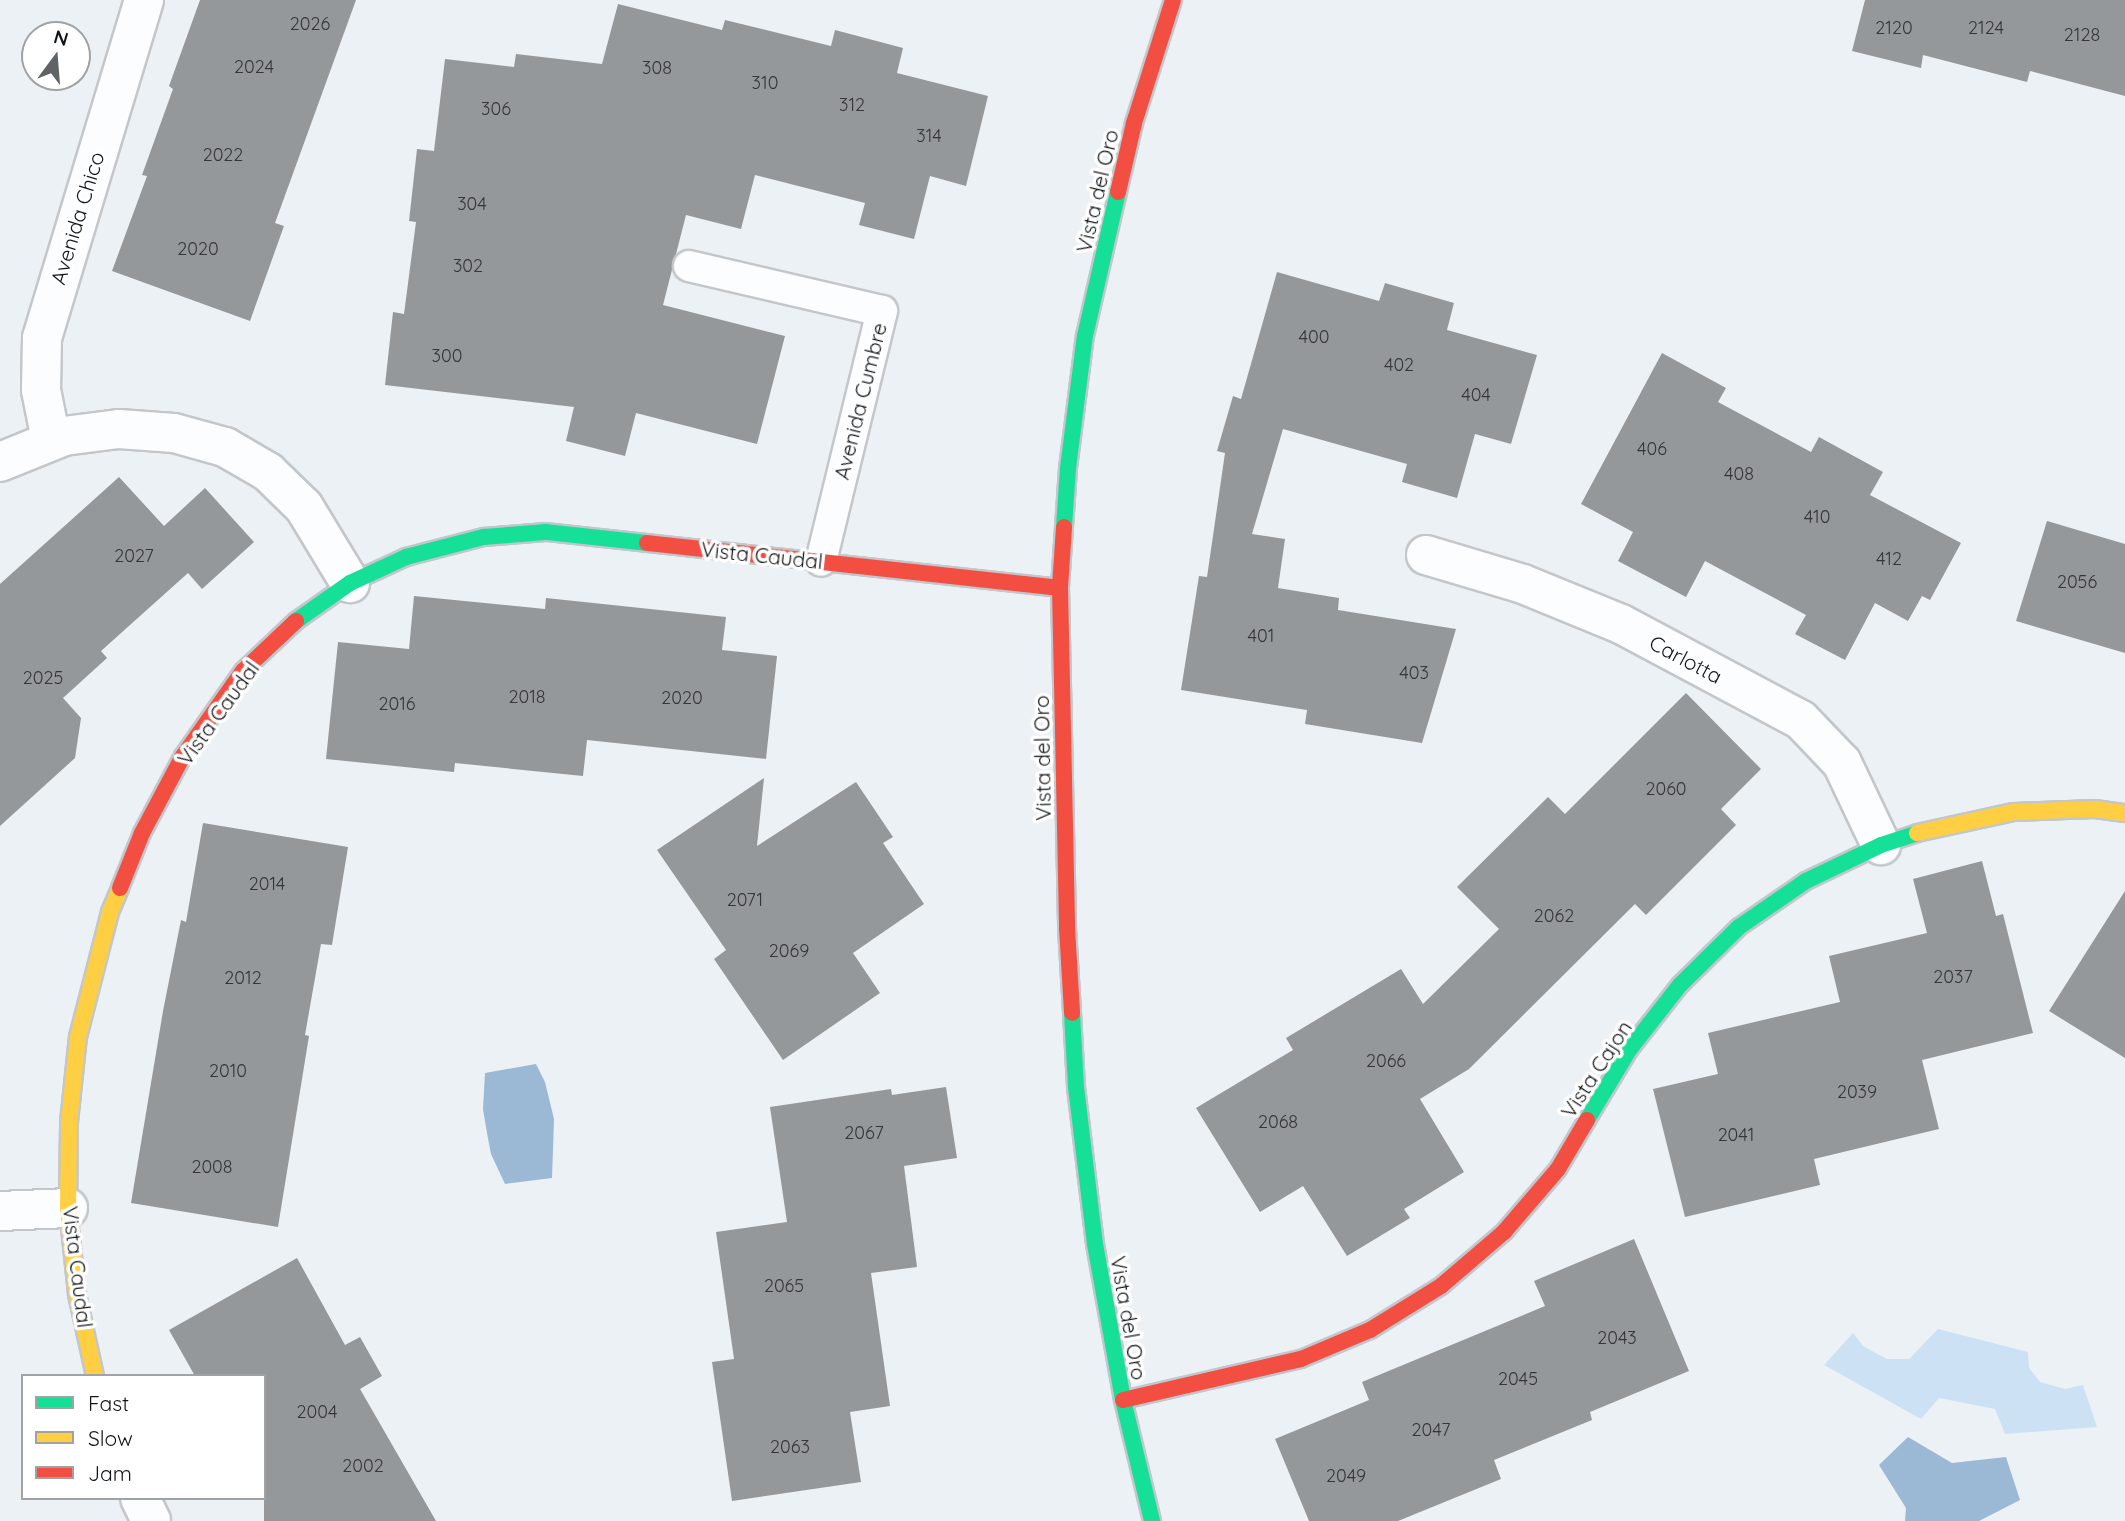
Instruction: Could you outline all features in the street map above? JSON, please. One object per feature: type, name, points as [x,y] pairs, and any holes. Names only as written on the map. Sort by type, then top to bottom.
[{"type":"street","name":"Avenida Chico","points":[[51,440],[41,390],[43,338],[144,0]]},
{"type":"street","name":"Vista del Oro","points":[[1152,1521],[1123,1400],[1095,1244],[1076,1087],[1067,928],[1059,588],[1068,468],[1085,336],[1134,123],[1172,0]]},
{"type":"street","points":[[0,462],[51,440],[119,429],[174,433],[225,447],[268,472],[304,507],[350,583]]},
{"type":"street","name":"Vista Caudal","points":[[95,1374],[77,1294],[68,1208],[69,1122],[78,1037],[110,912],[142,833],[183,756],[243,671],[301,616],[350,583],[405,557],[484,537],[546,532],[1059,588]]},
{"type":"street","name":"Carlotta","points":[[1426,555],[1523,584],[1621,624],[1801,720],[1842,763],[1881,845]]},
{"type":"street","name":"Vista Cajon","points":[[1123,1400],[1301,1359],[1370,1330],[1441,1286],[1504,1232],[1558,1169],[1629,1050],[1680,985],[1750,920],[1806,881],[1881,845],[1933,828],[2013,812],[2095,810],[2125,813]]},
{"type":"street","points":[[0,1211],[68,1208]]},
{"type":"street","points":[[141,1500],[151,1521]]},
{"type":"lane","name":"Avenida Cumbre","points":[[689,266],[882,311],[821,561]]},
{"type":"shaded area","points":[[536,1064],[545,1082],[554,1119],[552,1178],[505,1184],[491,1154],[487,1133],[483,1109],[485,1073]]},
{"type":"shaded area","points":[[1938,1329],[2028,1352],[2029,1368],[2040,1382],[2065,1389],[2083,1385],[2097,1427],[2005,1434],[1995,1409],[1939,1398],[1921,1419],[1824,1365],[1853,1333],[1863,1346],[1887,1359],[1909,1359]]},
{"type":"shaded area","points":[[1908,1437],[1952,1463],[2006,1457],[2020,1500],[1979,1521],[1905,1521],[1906,1508],[1879,1465]]},
{"type":"building","points":[[200,0],[356,0],[275,223],[284,226],[250,321],[112,271],[147,176],[142,175],[173,89],[169,86]]},
{"type":"building","points":[[1865,0],[2125,0],[2125,96],[2030,71],[2027,82],[1923,55],[1921,68],[1852,51]]},
{"type":"building","points":[[618,4],[722,30],[725,20],[831,46],[835,30],[903,48],[897,73],[988,96],[966,186],[930,176],[914,239],[859,225],[865,203],[755,175],[741,229],[686,215],[663,305],[785,336],[757,444],[636,413],[625,456],[566,441],[574,407],[385,385],[393,312],[404,314],[416,222],[409,221],[417,149],[434,151],[445,59],[514,67],[516,54],[602,64]]},
{"type":"building","points":[[1277,272],[1379,301],[1385,283],[1454,303],[1447,330],[1537,355],[1511,444],[1475,434],[1457,498],[1402,482],[1407,464],[1283,429],[1252,534],[1285,539],[1278,588],[1339,598],[1338,610],[1456,629],[1422,743],[1305,724],[1307,710],[1181,690],[1199,576],[1207,577],[1225,453],[1217,451],[1233,396],[1241,399]]},
{"type":"building","points":[[1662,353],[1726,388],[1718,402],[1811,452],[1819,437],[1883,472],[1870,495],[1961,543],[1930,600],[1922,596],[1908,621],[1875,603],[1845,660],[1795,634],[1806,615],[1705,561],[1686,597],[1618,561],[1633,532],[1581,504]]},
{"type":"building","points":[[119,477],[164,526],[205,488],[254,542],[202,589],[188,573],[101,651],[107,658],[63,698],[81,718],[75,758],[0,826],[0,584]]},
{"type":"building","points":[[2047,521],[2125,544],[2125,653],[2016,621]]},
{"type":"building","points":[[414,596],[545,609],[546,598],[726,617],[722,650],[777,656],[766,759],[587,740],[583,776],[455,763],[454,772],[326,759],[338,642],[409,649]]},
{"type":"building","points":[[1686,693],[1761,769],[1721,809],[1736,825],[1646,915],[1635,904],[1469,1069],[1420,1099],[1464,1172],[1404,1209],[1410,1218],[1347,1256],[1303,1186],[1260,1212],[1196,1108],[1293,1050],[1286,1038],[1401,969],[1423,1004],[1499,929],[1457,887],[1548,797],[1565,814]]},
{"type":"building","points":[[764,778],[757,846],[856,782],[893,837],[883,843],[924,904],[853,953],[880,993],[783,1060],[714,959],[726,950],[657,850]]},
{"type":"building","points":[[203,823],[348,847],[332,945],[321,944],[305,1035],[309,1036],[278,1227],[131,1203],[163,1011],[181,920],[186,922]]},
{"type":"building","points":[[1982,861],[1996,916],[2003,914],[2033,1033],[1922,1060],[1939,1129],[1814,1159],[1820,1185],[1685,1217],[1653,1089],[1718,1074],[1708,1033],[1840,1002],[1829,956],[1927,933],[1913,879]]},
{"type":"building","points":[[2125,891],[2125,1058],[2049,1011]]},
{"type":"building","points":[[946,1087],[957,1158],[904,1166],[917,1267],[871,1273],[890,1406],[850,1412],[861,1482],[732,1501],[712,1362],[734,1359],[716,1232],[787,1222],[770,1107],[891,1089],[892,1095]]},
{"type":"building","points":[[1634,1239],[1689,1371],[1590,1412],[1592,1420],[1494,1460],[1501,1479],[1398,1521],[1309,1521],[1275,1439],[1369,1400],[1362,1382],[1545,1306],[1534,1281]]},
{"type":"building","points":[[297,1258],[345,1345],[360,1337],[382,1376],[360,1389],[436,1521],[264,1521],[266,1374],[194,1374],[169,1330]]},
{"type":"traffic: fast","points":[[1064,527],[1068,468],[1085,336],[1118,192]]},
{"type":"traffic: fast","points":[[296,621],[350,583],[406,557],[484,537],[546,532],[647,543]]},
{"type":"traffic: fast","points":[[1587,1120],[1629,1050],[1680,985],[1739,927],[1806,881],[1881,845],[1917,833]]},
{"type":"traffic: fast","points":[[1072,1013],[1076,1087],[1095,1244],[1123,1400],[1152,1521]]},
{"type":"traffic: slow","points":[[1917,833],[2013,812],[2095,809],[2125,813]]},
{"type":"traffic: slow","points":[[95,1374],[77,1294],[68,1208],[69,1122],[78,1037],[110,912],[120,888]]},
{"type":"traffic: jam","points":[[1118,192],[1134,123],[1173,0]]},
{"type":"traffic: jam","points":[[1064,527],[1060,588],[1067,928],[1072,1013]]},
{"type":"traffic: jam","points":[[647,543],[1060,588]]},
{"type":"traffic: jam","points":[[120,888],[142,833],[183,756],[243,671],[296,621]]},
{"type":"traffic: jam","points":[[1123,1400],[1301,1359],[1370,1330],[1441,1286],[1504,1232],[1558,1169],[1587,1120]]}]
